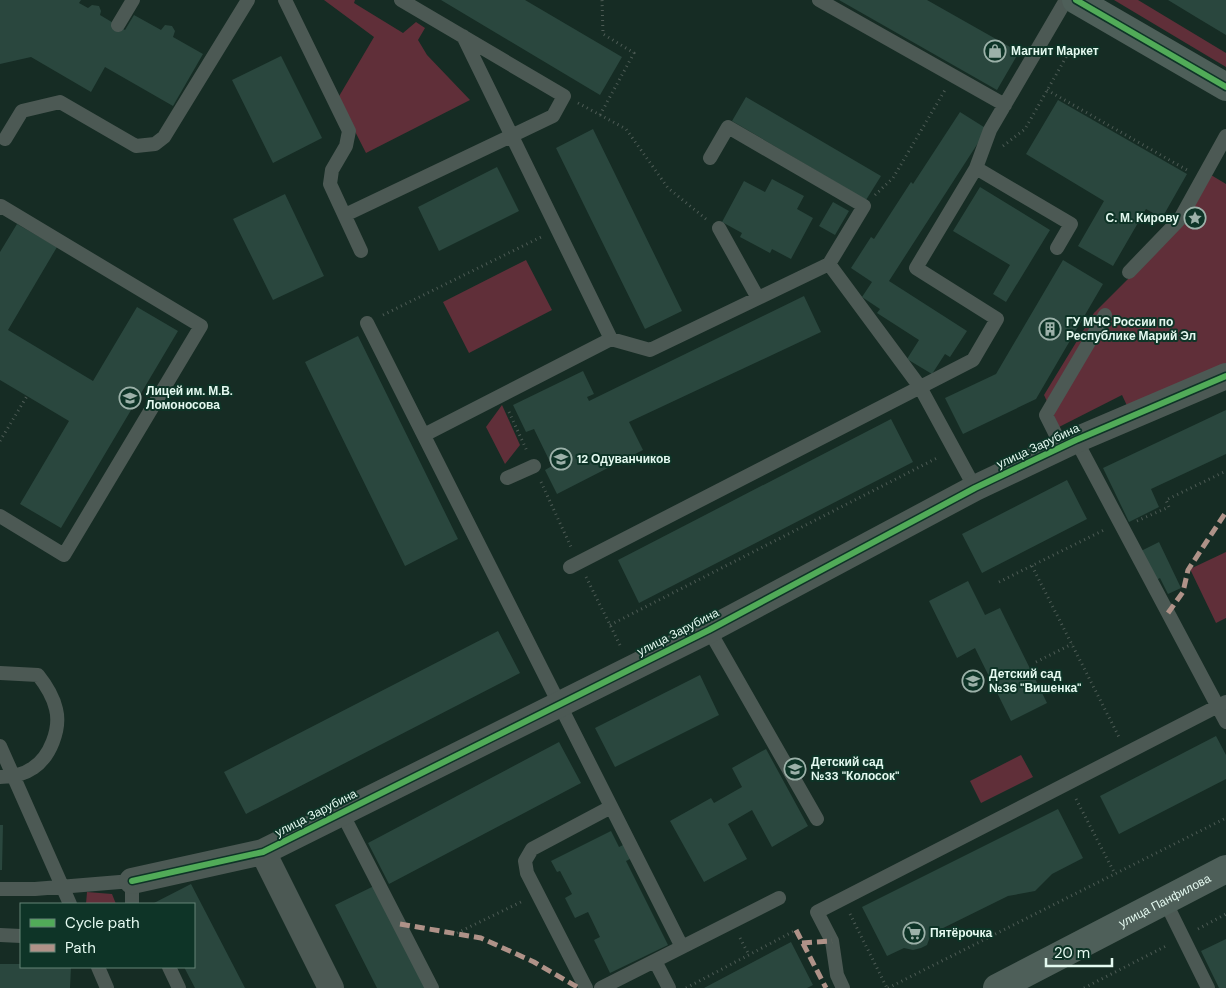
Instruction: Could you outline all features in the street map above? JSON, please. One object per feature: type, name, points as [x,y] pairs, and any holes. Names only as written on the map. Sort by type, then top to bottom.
[{"type":"main road","points":[[1076,0],[1226,87]]},
{"type":"main road","name":"улица Панфилова","points":[[997,988],[1024,982],[1165,901],[1226,869]]},
{"type":"street","name":"улица Зарубина","points":[[132,892],[263,852],[709,630],[975,488],[1069,443],[1226,376]]},
{"type":"street","points":[[263,852],[331,988]]},
{"type":"lane","points":[[118,25],[133,0]]},
{"type":"lane","points":[[5,139],[22,111],[60,102],[136,146],[155,144],[164,137],[248,0]]},
{"type":"lane","points":[[285,0],[288,2],[349,131],[346,146],[332,170],[330,184],[362,251]]},
{"type":"lane","points":[[345,215],[553,116],[564,96],[401,0]]},
{"type":"lane","points":[[819,0],[1005,105]]},
{"type":"lane","points":[[576,568],[920,386],[973,360],[997,319],[916,268],[976,168],[990,130],[1066,0]]},
{"type":"lane","points":[[463,36],[611,339]]},
{"type":"lane","points":[[424,435],[611,339],[650,350],[829,264],[864,206],[728,127],[710,158]]},
{"type":"lane","points":[[1129,272],[1180,219],[1226,136]]},
{"type":"lane","points":[[976,168],[1071,224],[1057,248]]},
{"type":"lane","points":[[0,208],[1,206],[201,326],[64,554],[0,516]]},
{"type":"lane","points":[[719,228],[758,298]]},
{"type":"lane","points":[[829,264],[920,386],[975,488]]},
{"type":"lane","points":[[1105,315],[1046,416],[1069,443],[1121,525],[1222,704],[1226,722]]},
{"type":"lane","points":[[367,323],[682,948]]},
{"type":"lane","points":[[507,478],[534,466]]},
{"type":"lane","points":[[709,630],[817,819]]},
{"type":"lane","points":[[0,673],[38,675],[53,698],[57,710],[56,732],[52,745],[44,758],[34,768],[7,777]]},
{"type":"lane","points":[[844,988],[837,975],[832,941],[817,912],[1222,704]]},
{"type":"lane","points":[[0,746],[7,777],[70,903]]},
{"type":"lane","points":[[586,988],[537,894],[527,873],[525,861],[532,849],[611,807]]},
{"type":"lane","points":[[342,813],[432,988]]},
{"type":"lane","points":[[0,888],[63,887],[132,892],[141,903]]},
{"type":"lane","points":[[601,988],[779,898]]},
{"type":"lane","points":[[1165,901],[1208,988]]},
{"type":"lane","points":[[0,935],[20,936]]},
{"type":"lane","points":[[655,961],[669,988]]},
{"type":"lane","points":[[98,968],[107,988]]},
{"type":"lane","points":[[169,968],[179,988]]},
{"type":"path","points":[[600,114],[634,53],[603,34],[602,0]]},
{"type":"path","points":[[976,168],[1024,130],[1069,52]]},
{"type":"path","points":[[864,206],[892,178],[954,76]]},
{"type":"path","points":[[1047,90],[1202,179]]},
{"type":"path","points":[[564,96],[626,129],[668,188],[719,228]]},
{"type":"path","points":[[367,323],[557,229]]},
{"type":"path","points":[[0,440],[27,396]]},
{"type":"path","points":[[610,625],[954,449]]},
{"type":"path","points":[[1000,582],[1121,525],[1169,507],[1166,500],[1226,471]]},
{"type":"path","points":[[1032,566],[1127,752]]},
{"type":"path","points":[[576,568],[610,625],[631,668]]},
{"type":"path","points":[[1036,662],[1072,644]]},
{"type":"path","points":[[1068,783],[1115,874]]},
{"type":"path","points":[[846,907],[888,988],[1226,818]]},
{"type":"path","points":[[456,933],[537,894]]},
{"type":"path","points":[[1084,988],[1226,914]]},
{"type":"path","points":[[686,988],[796,930]]},
{"type":"shaded area","points":[[324,0],[355,0],[354,3],[403,33],[416,22],[425,28],[418,40],[427,55],[470,100],[366,153],[338,98],[374,37]]},
{"type":"shaded area","points":[[1114,0],[1138,0],[1226,53],[1226,67]]},
{"type":"shaded area","points":[[1211,175],[1226,184],[1226,364],[1130,412],[1122,395],[1059,427],[1044,395],[1094,313],[1184,223]]},
{"type":"shaded area","points":[[526,260],[552,310],[469,353],[443,302]]},
{"type":"shaded area","points":[[502,405],[520,445],[505,464],[486,427]]},
{"type":"shaded area","points":[[1226,552],[1226,618],[1216,623],[1190,569]]},
{"type":"shaded area","points":[[1021,755],[1033,777],[981,803],[970,781]]},
{"type":"shaded area","points":[[87,892],[112,894],[116,903],[86,903]]},
{"type":"building","points":[[0,0],[81,0],[79,3],[88,8],[92,5],[99,6],[100,15],[125,30],[134,15],[161,30],[165,25],[172,26],[175,31],[173,37],[203,54],[173,106],[105,67],[91,92],[31,57],[0,64]]},
{"type":"building","points":[[441,0],[525,0],[622,57],[600,95]]},
{"type":"building","points":[[839,0],[927,0],[1019,52],[997,90]]},
{"type":"building","points":[[1168,0],[1226,0],[1226,35],[1196,17]]},
{"type":"building","points":[[281,56],[322,138],[273,163],[232,80]]},
{"type":"building","points":[[746,97],[881,176],[866,200],[732,121]]},
{"type":"building","points":[[1058,100],[1187,174],[1162,218],[1146,209],[1113,266],[1078,246],[1104,201],[1026,154]]},
{"type":"building","points":[[960,112],[987,129],[889,281],[967,331],[950,357],[945,354],[932,374],[907,359],[919,340],[877,313],[880,309],[862,297],[872,282],[851,268],[871,237],[874,239],[911,182],[913,184]]},
{"type":"building","points":[[593,129],[682,311],[645,329],[556,148]]},
{"type":"building","points":[[497,167],[519,211],[439,251],[418,207]]},
{"type":"building","points":[[772,179],[804,196],[797,209],[813,218],[791,259],[772,249],[770,253],[740,237],[742,233],[722,222],[744,181],[765,192]]},
{"type":"building","points":[[980,187],[1050,230],[1006,302],[993,294],[1010,265],[953,231]]},
{"type":"building","points":[[285,194],[324,276],[273,300],[233,219]]},
{"type":"building","points":[[833,202],[849,211],[835,235],[819,226]]},
{"type":"building","points":[[17,224],[57,247],[8,330],[93,381],[137,307],[178,331],[61,528],[20,504],[69,421],[0,380],[0,252]]},
{"type":"building","name":"ГУ МЧС России по Республике Марий Эл","points":[[1063,260],[1103,284],[1036,399],[963,434],[945,398],[996,374]]},
{"type":"building","points":[[804,296],[821,332],[629,422],[643,450],[557,494],[545,470],[552,466],[534,429],[526,432],[513,405],[583,371],[594,394],[587,397],[589,401]]},
{"type":"building","points":[[358,336],[458,539],[405,566],[305,362]]},
{"type":"building","points":[[1226,410],[1226,454],[1151,489],[1159,507],[1129,522],[1103,468]]},
{"type":"building","points":[[891,419],[913,462],[639,603],[618,560]]},
{"type":"building","points":[[1067,480],[1087,519],[982,573],[962,534]]},
{"type":"building","points":[[1159,542],[1181,588],[1168,594],[1160,578],[1156,580],[1141,551]]},
{"type":"building","points":[[968,581],[985,615],[1000,608],[1047,703],[1011,721],[975,648],[957,658],[929,601]]},
{"type":"building","points":[[498,631],[520,673],[246,814],[224,772]]},
{"type":"building","points":[[700,675],[719,715],[615,767],[595,728]]},
{"type":"building","points":[[1216,736],[1226,755],[1226,779],[1119,834],[1100,796]]},
{"type":"building","points":[[559,742],[581,783],[389,884],[368,843]]},
{"type":"building","points":[[766,749],[808,826],[772,847],[752,810],[728,824],[747,859],[704,882],[670,821],[711,798],[714,803],[742,787],[732,768]]},
{"type":"building","points":[[1058,809],[1083,858],[1052,874],[1035,891],[1008,896],[931,934],[927,945],[921,948],[913,950],[904,948],[887,956],[862,907]]},
{"type":"building","points":[[0,825],[3,825],[2,870],[0,870]]},
{"type":"building","points":[[611,831],[619,847],[625,844],[632,858],[626,861],[668,945],[610,973],[594,940],[600,937],[588,912],[575,918],[565,898],[572,894],[560,871],[557,872],[551,861]]},
{"type":"building","points":[[191,884],[245,988],[195,988],[185,968],[195,968],[195,903],[154,903]]},
{"type":"building","points":[[374,886],[425,988],[377,988],[335,905]]},
{"type":"building","points":[[1226,939],[1226,988],[1219,988],[1201,951]]},
{"type":"building","points":[[791,942],[813,985],[807,988],[704,988]]},
{"type":"building","points":[[0,964],[20,964],[20,968],[71,968],[70,988],[0,988]]},
{"type":"marked path","points":[[1168,613],[1183,592],[1188,570],[1226,512]]},
{"type":"marked path","points":[[400,924],[481,938],[534,962],[579,988]]},
{"type":"marked path","points":[[796,930],[826,988]]},
{"type":"marked path","points":[[802,943],[832,941]]},
{"type":"cycle path","points":[[1076,0],[1226,87]]},
{"type":"cycle path","points":[[132,881],[263,852],[709,630],[975,488],[1076,440],[1226,376]]},
{"type":"place","name":"Магнит Маркет","points":[[995,51]]},
{"type":"place","name":"С. М. Кирову","points":[[1195,218]]},
{"type":"place","name":"ГУ МЧС России по Республике Марий Эл","points":[[1050,329]]},
{"type":"place","name":"Лицей им. М.В. Ломоносова","points":[[130,398]]},
{"type":"place","name":"12 Одуванчиков","points":[[561,459]]},
{"type":"place","name":"Детский сад №36 \"Вишенка\"","points":[[973,681]]},
{"type":"place","name":"Детский сад №33 \"Колосок\"","points":[[795,769]]},
{"type":"place","name":"Пятёрочка","points":[[914,933]]}]
